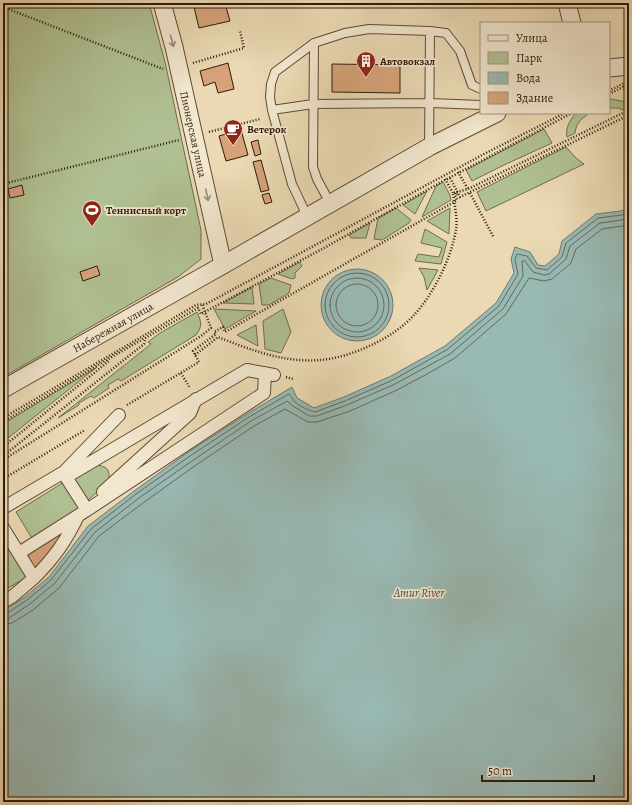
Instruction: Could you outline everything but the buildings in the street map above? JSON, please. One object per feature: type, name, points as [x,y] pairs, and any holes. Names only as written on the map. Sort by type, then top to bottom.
[{"type":"street","name":"Пионерская улица","points":[[162,3],[223,265]]},
{"type":"street","points":[[567,3],[572,22]]},
{"type":"street","points":[[610,68],[629,66]]},
{"type":"street","name":"Набережная улица","points":[[3,389],[429,147],[495,114]]},
{"type":"street","points":[[3,508],[65,475],[247,370],[270,374],[264,393],[84,512],[18,553]]},
{"type":"street","points":[[3,602],[13,596],[50,562],[84,512],[190,413],[196,399]]},
{"type":"street","points":[[65,475],[121,411]]},
{"type":"street","points":[[65,475],[84,512]]},
{"type":"street","points":[[3,528],[34,578]]},
{"type":"lane","points":[[307,216],[292,184],[272,110],[270,84],[275,72],[314,43],[345,33],[369,30],[430,31],[446,33],[460,51],[472,85],[480,89]]},
{"type":"lane","points":[[429,147],[430,31]]},
{"type":"lane","points":[[314,43],[313,167],[317,179],[330,203]]},
{"type":"lane","points":[[272,110],[313,104],[430,103],[480,105]]},
{"type":"path","points":[[3,7],[166,70],[244,48],[240,31]]},
{"type":"path","points":[[610,90],[628,81],[629,84]]},
{"type":"path","points":[[610,94],[623,87],[626,93],[629,92]]},
{"type":"path","points":[[453,193],[468,189],[629,110]]},
{"type":"path","points":[[3,418],[196,305],[206,304],[456,169],[563,114]]},
{"type":"path","points":[[3,422],[115,355],[198,308],[201,314],[205,312],[324,248],[445,180],[570,114]]},
{"type":"path","points":[[450,178],[460,197],[629,115]]},
{"type":"path","points":[[3,184],[260,119]]},
{"type":"path","points":[[456,169],[468,189]]},
{"type":"path","points":[[195,354],[218,337],[256,352],[286,359],[321,360],[355,352],[387,337],[414,316],[435,287],[448,258],[456,228],[453,193],[443,176]]},
{"type":"path","points":[[121,411],[199,362],[193,351],[216,334],[214,332],[223,328],[225,332],[454,202],[457,200],[455,195],[458,192]]},
{"type":"path","points":[[470,193],[494,238]]},
{"type":"path","points":[[3,460],[201,336],[211,328],[202,304]]},
{"type":"path","points":[[3,456],[144,344],[149,332]]},
{"type":"path","points":[[3,447],[91,376],[123,347]]},
{"type":"path","points":[[3,479],[90,427]]},
{"type":"green space","points":[[3,3],[149,3],[165,62],[201,230],[201,259],[178,277],[3,377]]},
{"type":"green space","points":[[610,99],[629,104],[622,110],[619,108],[610,108]]},
{"type":"green space","points":[[575,114],[587,115],[579,122],[575,133],[567,137],[568,124]]},
{"type":"green space","points":[[544,129],[552,143],[472,181],[466,170]]},
{"type":"green space","points":[[566,147],[584,164],[486,211],[477,192]]},
{"type":"green space","points":[[443,182],[451,200],[422,217],[436,186]]},
{"type":"green space","points":[[427,191],[415,214],[403,205]]},
{"type":"green space","points":[[396,208],[411,220],[409,223],[382,240],[374,239],[378,218]]},
{"type":"green space","points":[[450,208],[449,234],[427,221]]},
{"type":"green space","points":[[370,223],[366,238],[351,238],[349,235]]},
{"type":"green space","points":[[425,229],[447,242],[441,264],[415,261],[418,254],[439,257],[442,248],[421,243]]},
{"type":"green space","points":[[300,262],[302,266],[295,273],[295,278],[292,279],[278,274]]},
{"type":"green space","points":[[419,268],[438,270],[427,290],[424,277]]},
{"type":"green space","points":[[271,278],[291,285],[289,293],[269,305],[262,305],[259,284]]},
{"type":"green space","points":[[252,287],[254,304],[223,303]]},
{"type":"green space","points":[[214,309],[256,311],[225,329]]},
{"type":"green space","points":[[283,309],[291,332],[281,353],[265,349],[263,321]]},
{"type":"green space","points":[[197,312],[201,324],[196,335],[121,381],[118,379],[108,385],[109,388],[94,398],[91,396],[58,418],[151,344],[148,342],[160,333]]},
{"type":"green space","points":[[256,325],[258,346],[237,335]]},
{"type":"green space","points":[[97,367],[3,442],[3,424]]},
{"type":"green space","points":[[95,465],[105,467],[107,469],[109,481],[87,501],[73,478]]},
{"type":"green space","points":[[64,482],[82,510],[33,540],[16,512]]},
{"type":"green space","points":[[3,537],[27,577],[3,591]]},
{"type":"water","name":"Amur River","points":[[629,209],[629,802],[3,802],[3,611],[25,597],[49,577],[88,526],[187,453],[292,387],[297,398],[314,408],[344,397],[391,376],[445,346],[496,303],[514,273],[511,259],[515,247],[530,252],[538,265],[545,266],[559,254],[562,241],[596,214]]},
{"type":"water","points":[[357,269],[377,275],[387,285],[393,305],[387,325],[377,335],[357,341],[337,335],[327,325],[321,305],[327,285],[337,275]]},
{"type":"place","name":"Автовокзал","points":[[366,78]]},
{"type":"place","name":"Ветерок","points":[[233,146]]},
{"type":"place","name":"Теннисный корт","points":[[92,227]]}]
